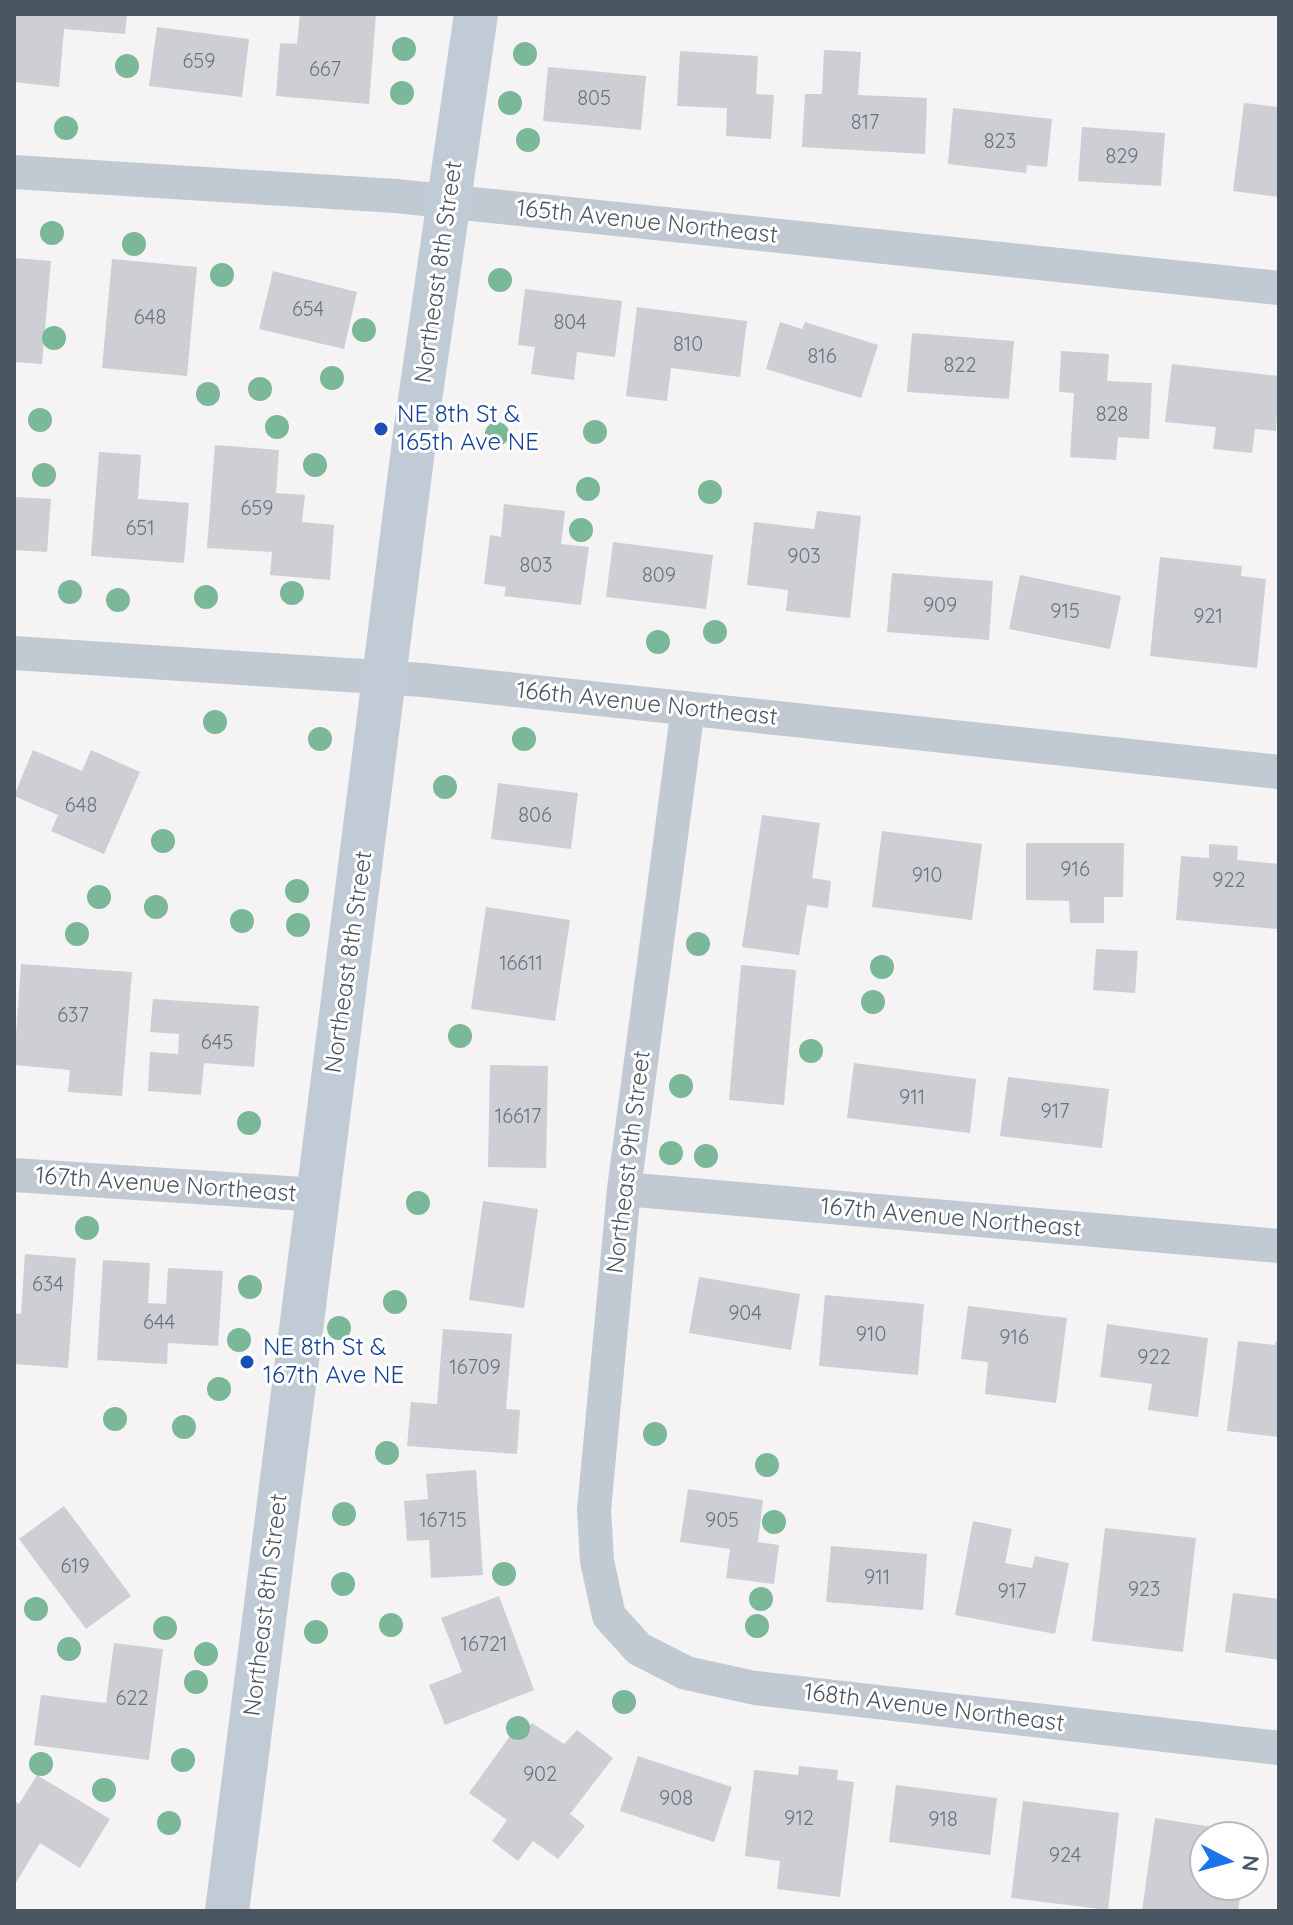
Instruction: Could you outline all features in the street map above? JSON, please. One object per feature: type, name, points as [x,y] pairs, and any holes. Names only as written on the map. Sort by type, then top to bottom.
[{"type":"street","name":"Northeast 8th Street","points":[[227,1911],[415,434],[476,14]]},
{"type":"street","name":"165th Avenue Northeast","points":[[14,172],[450,201],[1279,288]]},
{"type":"street","name":"166th Avenue Northeast","points":[[14,653],[386,678],[1279,772]]},
{"type":"street","name":"Northeast 9th Street","points":[[609,1616],[597,1561],[594,1510],[624,1189],[688,708]]},
{"type":"street","name":"167th Avenue Northeast","points":[[14,1175],[318,1195]]},
{"type":"street","name":"167th Avenue Northeast","points":[[624,1189],[1279,1246]]},
{"type":"street","name":"168th Avenue Northeast","points":[[609,1616],[639,1649],[686,1673],[755,1688],[1279,1748]]},
{"type":"building","points":[[14,14],[127,14],[125,34],[64,29],[59,87],[14,82]]},
{"type":"building","points":[[300,14],[376,14],[369,104],[276,96],[280,43],[297,44]]},
{"type":"building","points":[[157,27],[249,39],[242,97],[149,86]]},
{"type":"building","points":[[824,50],[861,52],[858,95],[927,98],[925,154],[802,147],[805,94],[822,94]]},
{"type":"building","points":[[680,51],[758,56],[756,94],[774,95],[771,139],[726,136],[727,108],[677,106]]},
{"type":"building","points":[[548,67],[646,76],[641,130],[543,121]]},
{"type":"building","points":[[1244,103],[1279,107],[1279,197],[1233,191]]},
{"type":"building","points":[[953,108],[1052,119],[1047,167],[1027,165],[1026,173],[948,164]]},
{"type":"building","points":[[1082,127],[1165,133],[1161,186],[1078,181]]},
{"type":"building","points":[[14,258],[51,261],[42,364],[14,362]]},
{"type":"building","points":[[112,259],[197,267],[187,376],[102,368]]},
{"type":"building","points":[[273,271],[357,292],[344,349],[259,329]]},
{"type":"building","points":[[525,289],[622,301],[615,357],[577,352],[574,380],[531,374],[535,347],[518,345]]},
{"type":"building","points":[[637,307],[747,321],[740,377],[671,368],[667,401],[626,396]]},
{"type":"building","points":[[780,322],[802,329],[805,322],[878,345],[861,398],[766,369]]},
{"type":"building","points":[[912,333],[1014,341],[1009,399],[907,392]]},
{"type":"building","points":[[1061,351],[1109,354],[1107,381],[1152,383],[1149,439],[1118,437],[1116,460],[1070,457],[1074,393],[1059,392]]},
{"type":"building","points":[[1172,364],[1279,376],[1276,431],[1255,429],[1252,453],[1213,449],[1216,427],[1165,422]]},
{"type":"building","points":[[215,445],[279,450],[276,493],[305,495],[302,522],[334,525],[330,580],[270,575],[272,552],[207,548]]},
{"type":"building","points":[[99,452],[141,455],[138,499],[189,503],[184,563],[91,556]]},
{"type":"building","points":[[14,497],[51,499],[47,552],[14,550]]},
{"type":"building","points":[[504,504],[565,511],[561,544],[589,547],[581,605],[504,596],[506,587],[484,584],[490,535],[501,537]]},
{"type":"building","points":[[817,511],[861,516],[850,618],[786,611],[788,590],[747,585],[754,522],[814,529]]},
{"type":"building","points":[[613,542],[713,555],[706,609],[606,597]]},
{"type":"building","points":[[1160,557],[1242,566],[1241,576],[1266,579],[1257,668],[1150,656]]},
{"type":"building","points":[[892,573],[993,581],[989,640],[887,632]]},
{"type":"building","points":[[1020,575],[1121,596],[1110,649],[1009,629]]},
{"type":"building","points":[[33,750],[82,771],[91,750],[140,772],[104,854],[51,831],[58,815],[14,796]]},
{"type":"building","points":[[498,783],[578,793],[571,849],[491,839]]},
{"type":"building","points":[[762,815],[820,823],[812,878],[831,881],[828,908],[807,905],[799,955],[742,947]]},
{"type":"building","points":[[882,831],[982,844],[972,920],[872,907]]},
{"type":"building","points":[[1026,843],[1124,843],[1123,897],[1104,897],[1104,923],[1070,923],[1069,901],[1026,900]]},
{"type":"building","points":[[1209,844],[1238,846],[1237,860],[1279,864],[1277,929],[1176,920],[1181,856],[1209,858]]},
{"type":"building","points":[[486,907],[570,920],[555,1021],[471,1009]]},
{"type":"building","points":[[1096,949],[1138,951],[1135,993],[1093,990]]},
{"type":"building","points":[[21,964],[132,972],[122,1096],[68,1092],[70,1070],[14,1065]]},
{"type":"building","points":[[741,965],[796,970],[784,1105],[729,1100]]},
{"type":"building","points":[[153,999],[259,1006],[254,1067],[204,1063],[201,1095],[148,1091],[150,1052],[178,1054],[179,1034],[150,1032]]},
{"type":"building","points":[[854,1063],[976,1079],[970,1133],[847,1118]]},
{"type":"building","points":[[490,1065],[548,1066],[546,1168],[488,1167]]},
{"type":"building","points":[[1008,1077],[1109,1089],[1102,1148],[1000,1136]]},
{"type":"building","points":[[483,1201],[538,1209],[524,1308],[469,1300]]},
{"type":"building","points":[[25,1254],[76,1258],[68,1368],[14,1364],[14,1313],[21,1314]]},
{"type":"building","points":[[103,1260],[150,1263],[148,1303],[166,1304],[168,1268],[223,1271],[218,1346],[168,1343],[167,1364],[97,1360]]},
{"type":"building","points":[[699,1277],[800,1294],[791,1350],[689,1333]]},
{"type":"building","points":[[825,1295],[924,1304],[918,1375],[819,1366]]},
{"type":"building","points":[[968,1306],[1067,1318],[1056,1403],[985,1394],[988,1362],[961,1359]]},
{"type":"building","points":[[1107,1324],[1208,1338],[1198,1417],[1148,1410],[1152,1384],[1100,1377]]},
{"type":"building","points":[[443,1329],[512,1334],[506,1409],[520,1410],[517,1454],[407,1446],[411,1402],[437,1404]]},
{"type":"building","points":[[1238,1341],[1275,1345],[1276,1341],[1279,1342],[1279,1437],[1227,1431]]},
{"type":"building","points":[[476,1470],[483,1575],[431,1578],[429,1540],[407,1541],[404,1501],[428,1499],[426,1474]]},
{"type":"building","points":[[688,1489],[763,1500],[758,1542],[779,1545],[774,1584],[726,1578],[730,1549],[680,1542]]},
{"type":"building","points":[[64,1506],[131,1596],[86,1629],[19,1539]]},
{"type":"building","points":[[973,1521],[1012,1529],[1005,1563],[1032,1568],[1035,1556],[1069,1563],[1055,1634],[955,1615]]},
{"type":"building","points":[[1105,1528],[1196,1538],[1183,1652],[1092,1641]]},
{"type":"building","points":[[831,1546],[927,1554],[923,1610],[826,1602]]},
{"type":"building","points":[[1233,1593],[1279,1599],[1279,1660],[1225,1652]]},
{"type":"building","points":[[499,1596],[534,1690],[445,1725],[429,1685],[462,1672],[441,1618]]},
{"type":"building","points":[[114,1643],[163,1649],[149,1760],[34,1745],[41,1695],[106,1703]]},
{"type":"building","points":[[532,1723],[564,1744],[577,1730],[613,1758],[570,1814],[585,1826],[558,1859],[533,1841],[518,1861],[492,1841],[507,1820],[469,1793],[510,1736],[517,1741]]},
{"type":"building","points":[[638,1756],[732,1787],[714,1842],[620,1811]]},
{"type":"building","points":[[799,1766],[838,1770],[837,1780],[854,1782],[840,1897],[777,1889],[780,1861],[745,1856],[754,1770],[798,1775]]},
{"type":"building","points":[[37,1775],[110,1819],[80,1868],[40,1843],[14,1886],[14,1801],[19,1804]]},
{"type":"building","points":[[896,1785],[997,1798],[990,1855],[889,1842]]},
{"type":"building","points":[[1023,1801],[1119,1813],[1108,1910],[1011,1898]]},
{"type":"building","points":[[1155,1818],[1189,1823],[1189,1901],[1240,1901],[1238,1911],[1142,1911]]},
{"type":"place","name":"NE 8th St & 165th Ave NE","points":[[381,429]]},
{"type":"place","name":"NE 8th St & 167th Ave NE","points":[[247,1362]]}]
